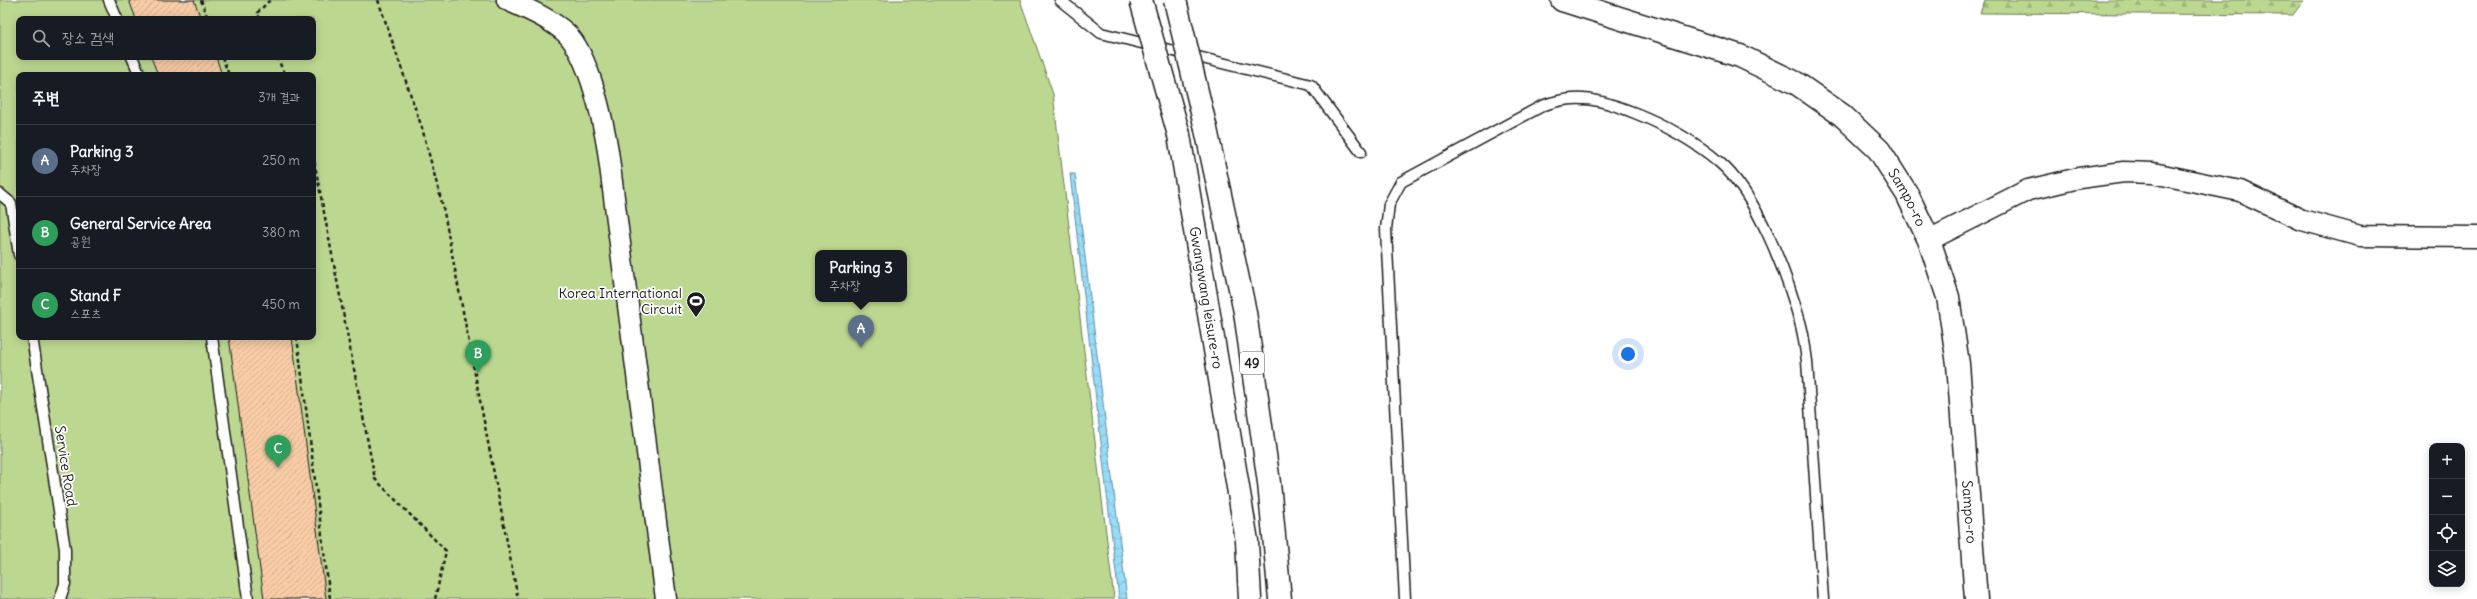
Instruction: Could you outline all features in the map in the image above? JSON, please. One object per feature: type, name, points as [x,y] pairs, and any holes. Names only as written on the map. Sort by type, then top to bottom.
[{"type":"main road","name":"Gwangwang leisure-ro","points":[[1140,0],[1179,134],[1247,541],[1250,599]]},
{"type":"main road","name":"49","points":[[1175,0],[1206,129],[1245,312],[1269,483],[1280,599]]},
{"type":"main road","name":"Sampo-ro","points":[[1562,0],[1740,56],[1796,83],[1842,115],[1879,150],[1907,194],[1930,240],[1948,298],[1958,364],[1976,599]]},
{"type":"street","points":[[507,0],[549,21],[567,34],[580,54],[600,108],[608,151],[666,599]]},
{"type":"street","points":[[1930,240],[2028,190],[2079,178],[2124,172],[2153,174],[2240,191],[2302,220],[2360,236],[2477,237]]},
{"type":"lane","points":[[110,0],[116,16]]},
{"type":"lane","points":[[1060,0],[1101,33],[1311,85],[1361,152]]},
{"type":"lane","points":[[133,60],[139,72]]},
{"type":"lane","points":[[1405,599],[1386,229],[1389,204],[1401,182],[1542,106],[1559,99],[1578,97],[1612,104],[1648,118],[1691,142],[1719,162],[1739,185],[1757,213],[1786,279],[1801,323],[1806,361],[1824,599]]},
{"type":"lane","points":[[0,194],[11,203],[16,236]]},
{"type":"lane","name":"Service Road","points":[[32,340],[65,549],[65,584],[60,599]]},
{"type":"lane","points":[[212,340],[248,599]]},
{"type":"path","points":[[201,0],[207,16]]},
{"type":"path","points":[[258,16],[257,13],[270,0]]},
{"type":"path","points":[[378,0],[422,128],[443,207],[518,599]]},
{"type":"path","points":[[223,60],[228,72]]},
{"type":"path","points":[[278,60],[284,72]]},
{"type":"path","points":[[316,170],[375,479],[446,551],[435,599]]},
{"type":"path","points":[[297,340],[330,599]]},
{"type":"green space","name":"Korea International Circuit","points":[[0,0],[1020,0],[1053,94],[1114,599],[0,599]]},
{"type":"green space","points":[[1985,0],[2304,0],[2293,15],[1980,13]]},
{"type":"water","points":[[1070,174],[1075,174],[1127,599],[1119,599]]},
{"type":"building","points":[[129,0],[194,0],[200,16],[135,16]]},
{"type":"building","points":[[152,60],[217,60],[221,72],[157,72]]},
{"type":"building","points":[[229,340],[292,340],[326,599],[264,599]]},
{"type":"place","name":"Korea International Circuit","points":[[696,318]]},
{"type":"place","name":"Parking 3","points":[[861,348]]},
{"type":"place","name":"General Service Area","points":[[478,373]]},
{"type":"place","name":"Stand F","points":[[278,468]]}]
